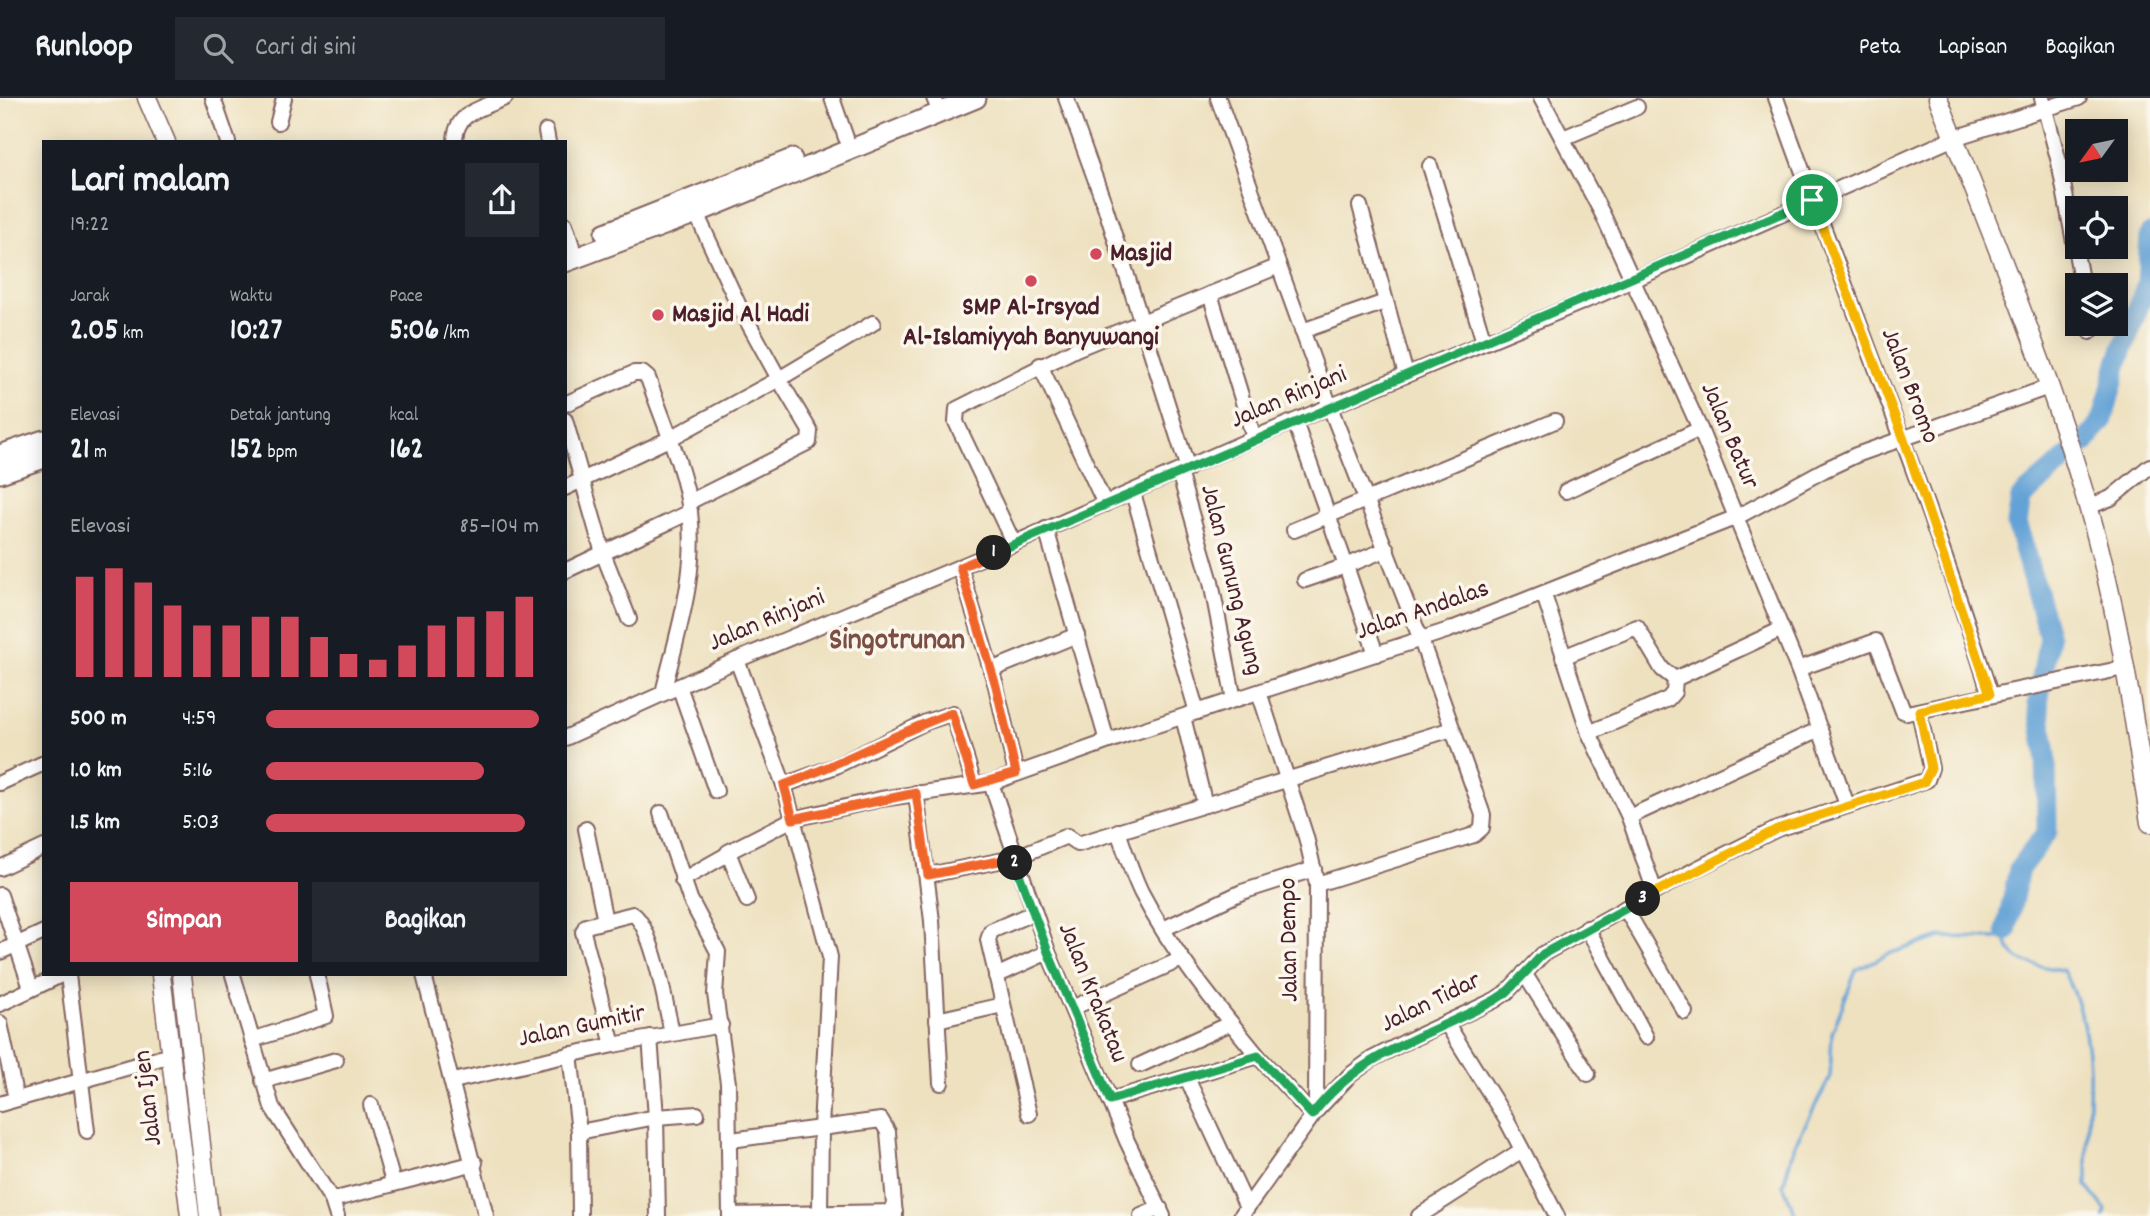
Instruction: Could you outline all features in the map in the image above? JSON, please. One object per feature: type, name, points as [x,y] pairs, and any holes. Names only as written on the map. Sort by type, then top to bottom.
[{"type":"main road","points":[[568,252],[846,138],[939,103],[975,98]]},
{"type":"main road","points":[[568,252],[696,214],[939,103]]},
{"type":"main road","points":[[0,455],[42,441]]},
{"type":"main road","points":[[0,473],[42,459]]},
{"type":"street","points":[[147,98],[165,140]]},
{"type":"street","points":[[213,98],[228,140]]},
{"type":"street","points":[[278,122],[284,98]]},
{"type":"street","points":[[455,140],[455,131],[469,113],[505,98]]},
{"type":"street","points":[[832,98],[846,138]]},
{"type":"street","name":"Jalan Gunung Agung","points":[[1066,98],[1104,203],[1183,470],[1210,582],[1234,700]]},
{"type":"street","points":[[1218,98],[1330,407],[1387,549],[1479,800],[1482,828],[1474,835],[1317,884]]},
{"type":"street","name":"Jalan Batur","points":[[1541,98],[1633,278],[1700,429],[1798,669],[1847,805]]},
{"type":"street","name":"Jalan Bromo","points":[[1776,98],[1903,437],[1990,694]]},
{"type":"street","points":[[1938,98],[2012,281],[2085,499],[2109,590],[2124,668],[2144,738],[2150,823]]},
{"type":"street","name":"Jalan Rinjani","points":[[567,737],[737,660],[1133,493],[1254,438],[1485,342],[1954,138],[2044,103],[2079,98]]},
{"type":"street","points":[[2044,103],[2064,185],[2080,273]]},
{"type":"street","points":[[1563,138],[1637,107]]},
{"type":"street","points":[[1430,166],[1485,342]]},
{"type":"street","points":[[1360,206],[1406,375]]},
{"type":"street","points":[[567,570],[809,442],[810,431],[739,306],[696,214]]},
{"type":"street","points":[[1014,544],[956,422],[955,413],[961,406],[1040,365],[1279,266]]},
{"type":"street","points":[[1210,294],[1254,438]]},
{"type":"street","points":[[1302,331],[1385,302]]},
{"type":"street","points":[[567,487],[669,439],[779,379],[873,323]]},
{"type":"street","points":[[1040,365],[1105,504]]},
{"type":"street","points":[[567,403],[634,373],[642,373],[648,378],[669,439],[690,507],[690,574],[663,693]]},
{"type":"street","name":"Jalan Andalas","points":[[682,880],[793,819],[916,793],[991,783],[1107,741],[1421,640],[1544,595],[1737,517],[1824,470],[1903,437],[2049,387]]},
{"type":"street","points":[[1294,530],[1367,497],[1555,421]]},
{"type":"street","points":[[1295,422],[1376,653]]},
{"type":"street","points":[[567,427],[603,553],[629,619]]},
{"type":"street","points":[[1566,491],[1700,429]]},
{"type":"street","points":[[2085,499],[2112,498],[2150,466]]},
{"type":"street","points":[[1133,493],[1190,714],[1205,804]]},
{"type":"street","points":[[1046,529],[1107,741]]},
{"type":"street","points":[[1305,580],[1387,549]]},
{"type":"street","points":[[960,567],[991,670],[1016,773]]},
{"type":"street","points":[[1544,595],[1589,733],[1629,817],[1655,892]]},
{"type":"street","points":[[1563,657],[1637,627],[1662,669],[1675,679]]},
{"type":"street","points":[[1675,679],[1782,629]]},
{"type":"street","points":[[991,670],[1077,635]]},
{"type":"street","points":[[1798,669],[1874,640],[1879,644],[1904,712],[2124,668]]},
{"type":"street","points":[[737,660],[784,785],[830,957],[821,1127],[820,1212]]},
{"type":"street","points":[[1589,733],[1670,698],[1675,690],[1675,679]]},
{"type":"street","points":[[679,686],[716,792]]},
{"type":"street","name":"Jalan Dempo","points":[[1259,692],[1317,884],[1314,1113]]},
{"type":"street","name":"Jalan Tidar","points":[[1244,1211],[1314,1113],[1360,1066],[1495,1000],[1543,954],[1587,928],[1777,829],[1909,787],[1929,777],[1931,768],[1919,711]]},
{"type":"street","points":[[784,785],[836,766],[926,722],[953,713],[974,785]]},
{"type":"street","points":[[928,875],[1014,858],[1068,836],[1078,844],[1452,729]]},
{"type":"street","points":[[1629,817],[1821,729]]},
{"type":"street","points":[[0,783],[42,764]]},
{"type":"street","name":"Jalan Krakatau","points":[[991,783],[1014,858],[1048,952],[1110,1100],[1161,1212]]},
{"type":"street","points":[[916,793],[928,875],[941,1083]]},
{"type":"street","points":[[661,814],[682,880],[718,952],[715,994],[721,1025],[731,1140],[730,1215],[820,1212],[895,1214],[888,1132],[884,1121],[877,1119],[731,1140]]},
{"type":"street","points":[[586,829],[605,921]]},
{"type":"street","points":[[1118,831],[1139,887],[1182,959],[1258,1056],[1314,1113]]},
{"type":"street","points":[[0,868],[42,847]]},
{"type":"street","points":[[728,854],[747,900]]},
{"type":"street","points":[[1163,929],[1241,892],[1314,869]]},
{"type":"street","points":[[0,895],[31,988]]},
{"type":"street","points":[[1625,908],[1685,1012]]},
{"type":"street","points":[[1029,1114],[988,940],[991,931],[1033,913]]},
{"type":"street","points":[[613,1045],[582,929],[633,914],[639,918],[650,946],[672,1033]]},
{"type":"street","points":[[1587,928],[1646,1037]]},
{"type":"street","points":[[0,952],[42,933]]},
{"type":"street","points":[[996,976],[1048,952]]},
{"type":"street","points":[[1072,1008],[1182,959]]},
{"type":"street","points":[[1524,973],[1588,1074]]},
{"type":"street","points":[[0,1004],[59,976]]},
{"type":"street","points":[[68,976],[79,1080],[88,1131]]},
{"type":"street","name":"Jalan Ijen","points":[[161,976],[190,1216]]},
{"type":"street","name":"Jalan Ijen","points":[[182,976],[209,1216]]},
{"type":"street","points":[[233,976],[272,1107],[332,1200],[337,1216]]},
{"type":"street","points":[[252,1040],[326,1016],[317,976]]},
{"type":"street","points":[[424,976],[475,1163],[486,1216]]},
{"type":"street","points":[[937,1020],[1003,1005]]},
{"type":"street","points":[[0,1023],[16,1099]]},
{"type":"street","points":[[1140,1065],[1231,1023]]},
{"type":"street","points":[[1447,1024],[1522,1150],[1557,1216]]},
{"type":"street","name":"Jalan Gumitir","points":[[453,1082],[570,1054],[721,1025]]},
{"type":"street","points":[[650,1037],[659,1216]]},
{"type":"street","points":[[570,1054],[579,1132],[580,1216]]},
{"type":"street","points":[[0,1104],[171,1055]]},
{"type":"street","points":[[1110,1100],[1258,1056]]},
{"type":"street","points":[[263,1081],[336,1060]]},
{"type":"street","points":[[1188,1078],[1244,1211]]},
{"type":"street","points":[[371,1105],[393,1182]]},
{"type":"street","points":[[579,1132],[656,1117],[697,1114]]},
{"type":"street","points":[[1424,1214],[1522,1150]]},
{"type":"street","points":[[332,1200],[393,1182],[475,1163]]},
{"type":"street","points":[[1141,1216],[1161,1212]]},
{"type":"waterway","points":[[2006,931],[2019,869],[2047,832],[2046,754],[2038,703],[2049,637],[2017,524],[2021,498],[2085,442],[2103,419],[2118,362],[2147,283],[2150,234]]},
{"type":"waterway","points":[[2006,931],[2010,950],[2016,956],[2042,967],[2063,970],[2075,998],[2088,1051],[2087,1186],[2106,1210],[2104,1216]]},
{"type":"waterway","points":[[1796,1216],[1783,1185],[1795,1144],[1830,1078],[1832,1033],[1856,970],[1888,954],[1941,937],[1997,938],[2006,931]]},
{"type":"place","name":"Masjid","points":[[1096,254]]},
{"type":"place","name":"SMP Al-Irsyad Al-Islamiyyah Banyuwangi","points":[[1031,281]]},
{"type":"place","name":"Masjid Al Hadi","points":[[658,315]]},
{"type":"district","name":"Singotrunan","points":[[897,642]]},
{"type":"route","points":[[1812,200],[1903,437],[1990,694],[1919,711],[1931,768],[1929,777],[1924,782],[1777,829],[1564,940],[1532,962],[1516,983],[1495,1000],[1360,1066],[1312,1115],[1258,1056],[1110,1100],[1048,952],[1014,858],[928,875],[916,793],[793,819],[784,785],[836,766],[926,722],[952,713],[974,785],[991,783],[1016,773],[996,686],[960,567],[1254,438],[1599,295],[1812,200]]}]
